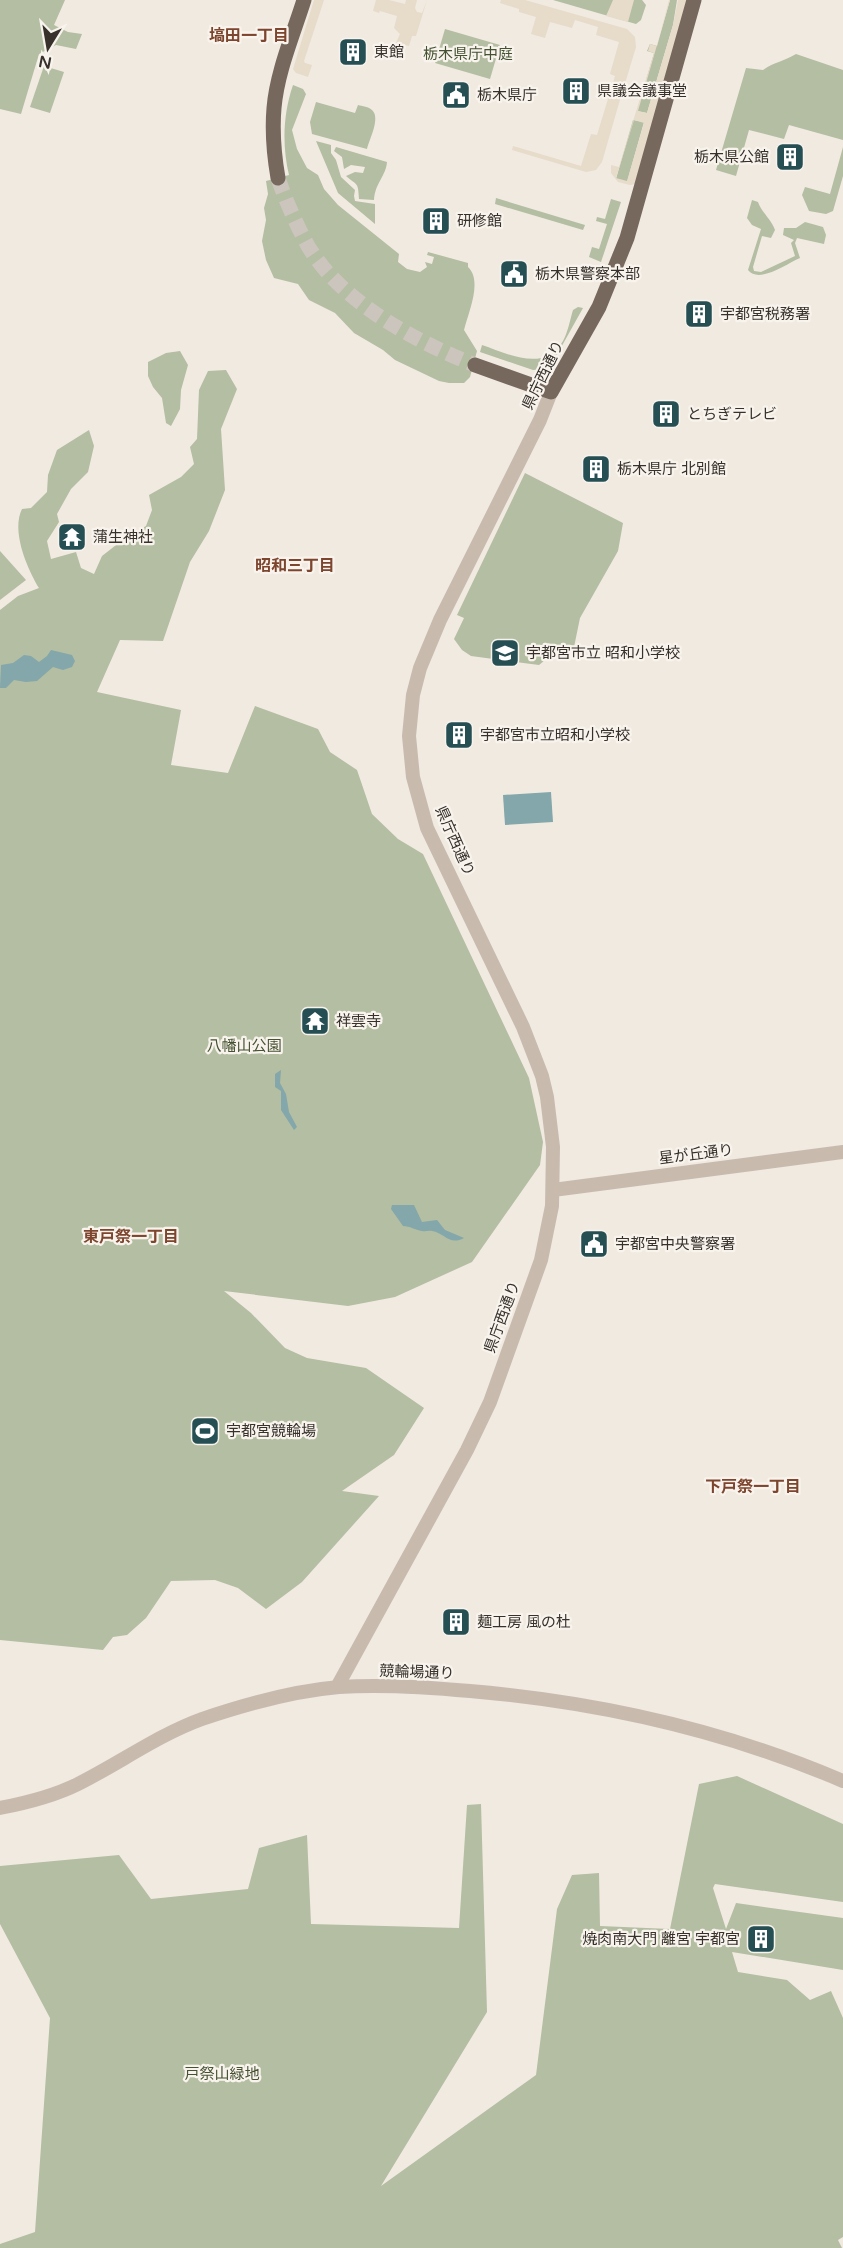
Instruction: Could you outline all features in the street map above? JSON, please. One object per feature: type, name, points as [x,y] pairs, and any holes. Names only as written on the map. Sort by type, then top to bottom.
[{"type":"main road","points":[[278,178],[273,144],[274,105],[280,75],[304,0]]},
{"type":"main road","name":"県庁西通り","points":[[551,392],[599,307],[614,275],[633,217],[694,0]]},
{"type":"main road","points":[[475,365],[551,392]]},
{"type":"street","name":"県庁西通り","points":[[337,1687],[467,1450],[490,1402],[541,1260],[549,1222],[553,1190],[551,1122],[542,1076],[523,1027],[427,828],[415,785],[409,735],[413,695],[427,649],[540,420],[551,392]]},
{"type":"street","name":"星が丘通り","points":[[553,1190],[843,1152]]},
{"type":"street","name":"競輪場通り","points":[[0,1808],[76,1785],[150,1743],[201,1719],[265,1700],[337,1687],[385,1686],[450,1689],[583,1704],[733,1739],[843,1781]]},
{"type":"green space","points":[[0,0],[65,0],[54,25],[68,32],[82,34],[76,49],[56,45],[39,54],[21,114],[0,109]]},
{"type":"green space","points":[[553,0],[642,0],[646,5],[641,20],[636,24]]},
{"type":"green space","points":[[670,0],[677,0],[673,25],[647,113],[637,111],[654,53],[647,51],[650,44],[657,46]]},
{"type":"green space","name":"栃木県庁中庭","points":[[445,29],[500,45],[490,79],[435,63]]},
{"type":"green space","points":[[796,54],[843,70],[843,140],[789,125],[784,139],[749,130],[736,176],[716,170],[746,68],[763,70]]},
{"type":"green space","points":[[44,66],[64,72],[50,113],[30,107]]},
{"type":"green space","points":[[293,85],[303,89],[306,94],[292,130],[297,149],[307,168],[318,175],[324,189],[338,205],[399,254],[398,262],[407,269],[420,272],[427,267],[425,262],[432,264],[434,257],[427,255],[428,252],[468,263],[474,280],[474,289],[464,330],[477,351],[470,377],[464,383],[439,381],[395,360],[354,333],[335,313],[309,300],[298,284],[274,278],[266,260],[262,241],[266,220],[264,208],[268,194],[266,181],[289,175],[285,153],[285,130],[287,107]]},
{"type":"green space","points":[[316,102],[355,113],[358,105],[372,110],[375,123],[367,149],[312,134],[310,122]]},
{"type":"green space","points":[[633,120],[644,122],[627,182],[616,179]]},
{"type":"green space","points":[[316,141],[331,145],[331,153],[336,160],[341,177],[355,190],[355,201],[375,204],[375,224],[338,193]]},
{"type":"green space","points":[[336,147],[387,162],[374,200],[359,199],[357,185],[346,176],[355,172],[363,173],[365,167],[351,165],[344,169],[342,157],[334,151]]},
{"type":"green space","points":[[843,147],[843,176],[833,211],[826,214],[809,211],[802,195],[805,187],[830,194]]},
{"type":"green space","points":[[496,198],[585,225],[583,230],[495,204]]},
{"type":"green space","points":[[611,199],[621,202],[601,262],[589,257],[592,247],[599,249],[607,224],[596,221],[597,217],[605,219]]},
{"type":"green space","points":[[752,200],[758,202],[775,230],[771,238],[762,236],[753,267],[754,271],[761,272],[795,256],[791,243],[794,240],[783,235],[784,228],[796,228],[805,222],[823,227],[826,235],[824,244],[797,238],[795,243],[800,258],[766,274],[753,274],[748,270],[761,229],[752,225],[747,218]]},
{"type":"green space","points":[[578,307],[583,308],[554,360],[546,369],[533,370],[480,352],[482,345],[514,356],[536,359],[546,356],[555,351],[563,341],[573,310]]},
{"type":"green space","points":[[180,351],[188,365],[181,390],[180,409],[171,426],[166,423],[162,398],[148,376],[148,362],[166,353]]},
{"type":"green space","name":"八幡山公園","points":[[226,370],[237,389],[221,429],[225,490],[209,531],[190,562],[163,641],[120,640],[97,692],[181,710],[171,765],[228,773],[255,706],[318,729],[330,752],[357,770],[372,814],[398,839],[423,854],[529,1078],[543,1142],[540,1165],[472,1262],[395,1297],[348,1306],[224,1291],[251,1313],[285,1348],[307,1358],[366,1368],[424,1408],[394,1455],[342,1491],[379,1496],[302,1582],[266,1609],[238,1588],[215,1580],[171,1581],[146,1618],[127,1635],[113,1637],[103,1650],[0,1640],[0,610],[18,596],[39,588],[22,549],[18,528],[19,518],[22,509],[31,508],[47,492],[48,475],[57,450],[89,430],[94,446],[88,472],[71,489],[57,514],[59,522],[47,541],[51,559],[76,552],[81,568],[94,574],[102,556],[125,538],[146,526],[152,510],[149,495],[181,477],[194,464],[190,447],[197,439],[199,390],[208,371]]},
{"type":"green space","points":[[525,473],[623,523],[618,551],[580,618],[574,647],[561,647],[539,665],[471,656],[462,650],[454,639],[464,618],[457,615]]},
{"type":"green space","points":[[0,551],[26,580],[0,600]]},
{"type":"green space","name":"戸祭山緑地","points":[[737,1776],[843,1824],[843,1902],[715,1884],[713,1888],[726,1929],[736,1903],[843,1918],[843,1970],[732,1952],[738,1972],[787,1980],[810,2000],[831,1991],[843,2018],[843,2237],[838,2240],[842,2248],[0,2248],[0,2244],[35,2232],[50,2018],[0,1924],[0,1866],[119,1855],[151,1899],[248,1889],[259,1848],[307,1835],[311,1924],[459,1928],[467,1805],[481,1804],[487,2012],[381,2186],[536,2075],[557,1909],[572,1875],[599,1873],[600,1926],[670,1929],[699,1784]]},
{"type":"shaded area","points":[[314,0],[324,0],[304,61],[312,65],[308,77],[296,73],[293,69]]},
{"type":"shaded area","points":[[376,0],[405,4],[406,0],[417,0],[415,8],[417,12],[422,13],[427,0],[416,36],[412,36],[409,46],[396,43],[400,34],[394,28],[397,16],[373,11]]},
{"type":"shaded area","points":[[501,0],[525,0],[627,29],[635,37],[636,47],[602,162],[596,170],[586,172],[512,150],[513,146],[581,166],[591,134],[597,135],[615,76],[610,74],[619,42],[596,35],[598,27],[575,20],[572,28],[550,22],[545,38],[531,34],[536,17],[500,3]]},
{"type":"shaded area","points":[[613,0],[634,0],[628,22],[606,16]]},
{"type":"shaded area","points":[[678,0],[687,0],[636,184],[630,185],[618,182],[611,173],[611,165],[619,167],[654,53],[648,51],[650,44],[657,46],[638,111],[647,113]],"holes":[[[634,120],[644,123],[627,181],[616,178]]]},
{"type":"water","points":[[51,650],[72,655],[75,661],[72,667],[63,670],[53,667],[37,681],[14,680],[6,688],[0,688],[1,665],[13,663],[24,655],[31,656],[39,662]]},
{"type":"water","points":[[551,792],[553,822],[505,825],[503,795]]},
{"type":"water","points":[[281,1070],[280,1083],[286,1094],[289,1112],[297,1127],[294,1130],[281,1110],[281,1091],[275,1087],[275,1074]]},
{"type":"water","points":[[392,1205],[414,1205],[422,1222],[437,1220],[445,1230],[464,1238],[454,1241],[436,1232],[403,1226],[391,1209]]},
{"type":"tunnel","points":[[278,178],[308,246],[322,266],[340,285],[382,318],[405,332],[475,365]]},
{"type":"place","name":"東館","points":[[353,52]]},
{"type":"place","name":"県議会議事堂","points":[[576,91]]},
{"type":"place","name":"栃木県庁","points":[[456,95]]},
{"type":"place","name":"栃木県公館","points":[[790,157]]},
{"type":"place","name":"研修館","points":[[436,221]]},
{"type":"place","name":"栃木県警察本部","points":[[514,274]]},
{"type":"place","name":"宇都宮税務署","points":[[699,314]]},
{"type":"place","name":"とちぎテレビ","points":[[666,414]]},
{"type":"place","name":"栃木県庁 北別館","points":[[596,469]]},
{"type":"place","name":"蒲生神社","points":[[72,537]]},
{"type":"place","name":"宇都宮市立 昭和小学校","points":[[505,653]]},
{"type":"place","name":"宇都宮市立昭和小学校","points":[[459,735]]},
{"type":"place","name":"祥雲寺","points":[[315,1021]]},
{"type":"place","name":"宇都宮中央警察署","points":[[594,1244]]},
{"type":"place","name":"宇都宮競輪場","points":[[205,1431]]},
{"type":"place","name":"麺工房 風の杜","points":[[456,1622]]},
{"type":"place","name":"焼肉南大門 離宮 宇都宮","points":[[761,1939]]},
{"type":"district","name":"塙田一丁目","points":[[249,36]]},
{"type":"district","name":"昭和三丁目","points":[[295,566]]},
{"type":"district","name":"東戸祭一丁目","points":[[131,1237]]},
{"type":"district","name":"下戸祭一丁目","points":[[753,1487]]}]
